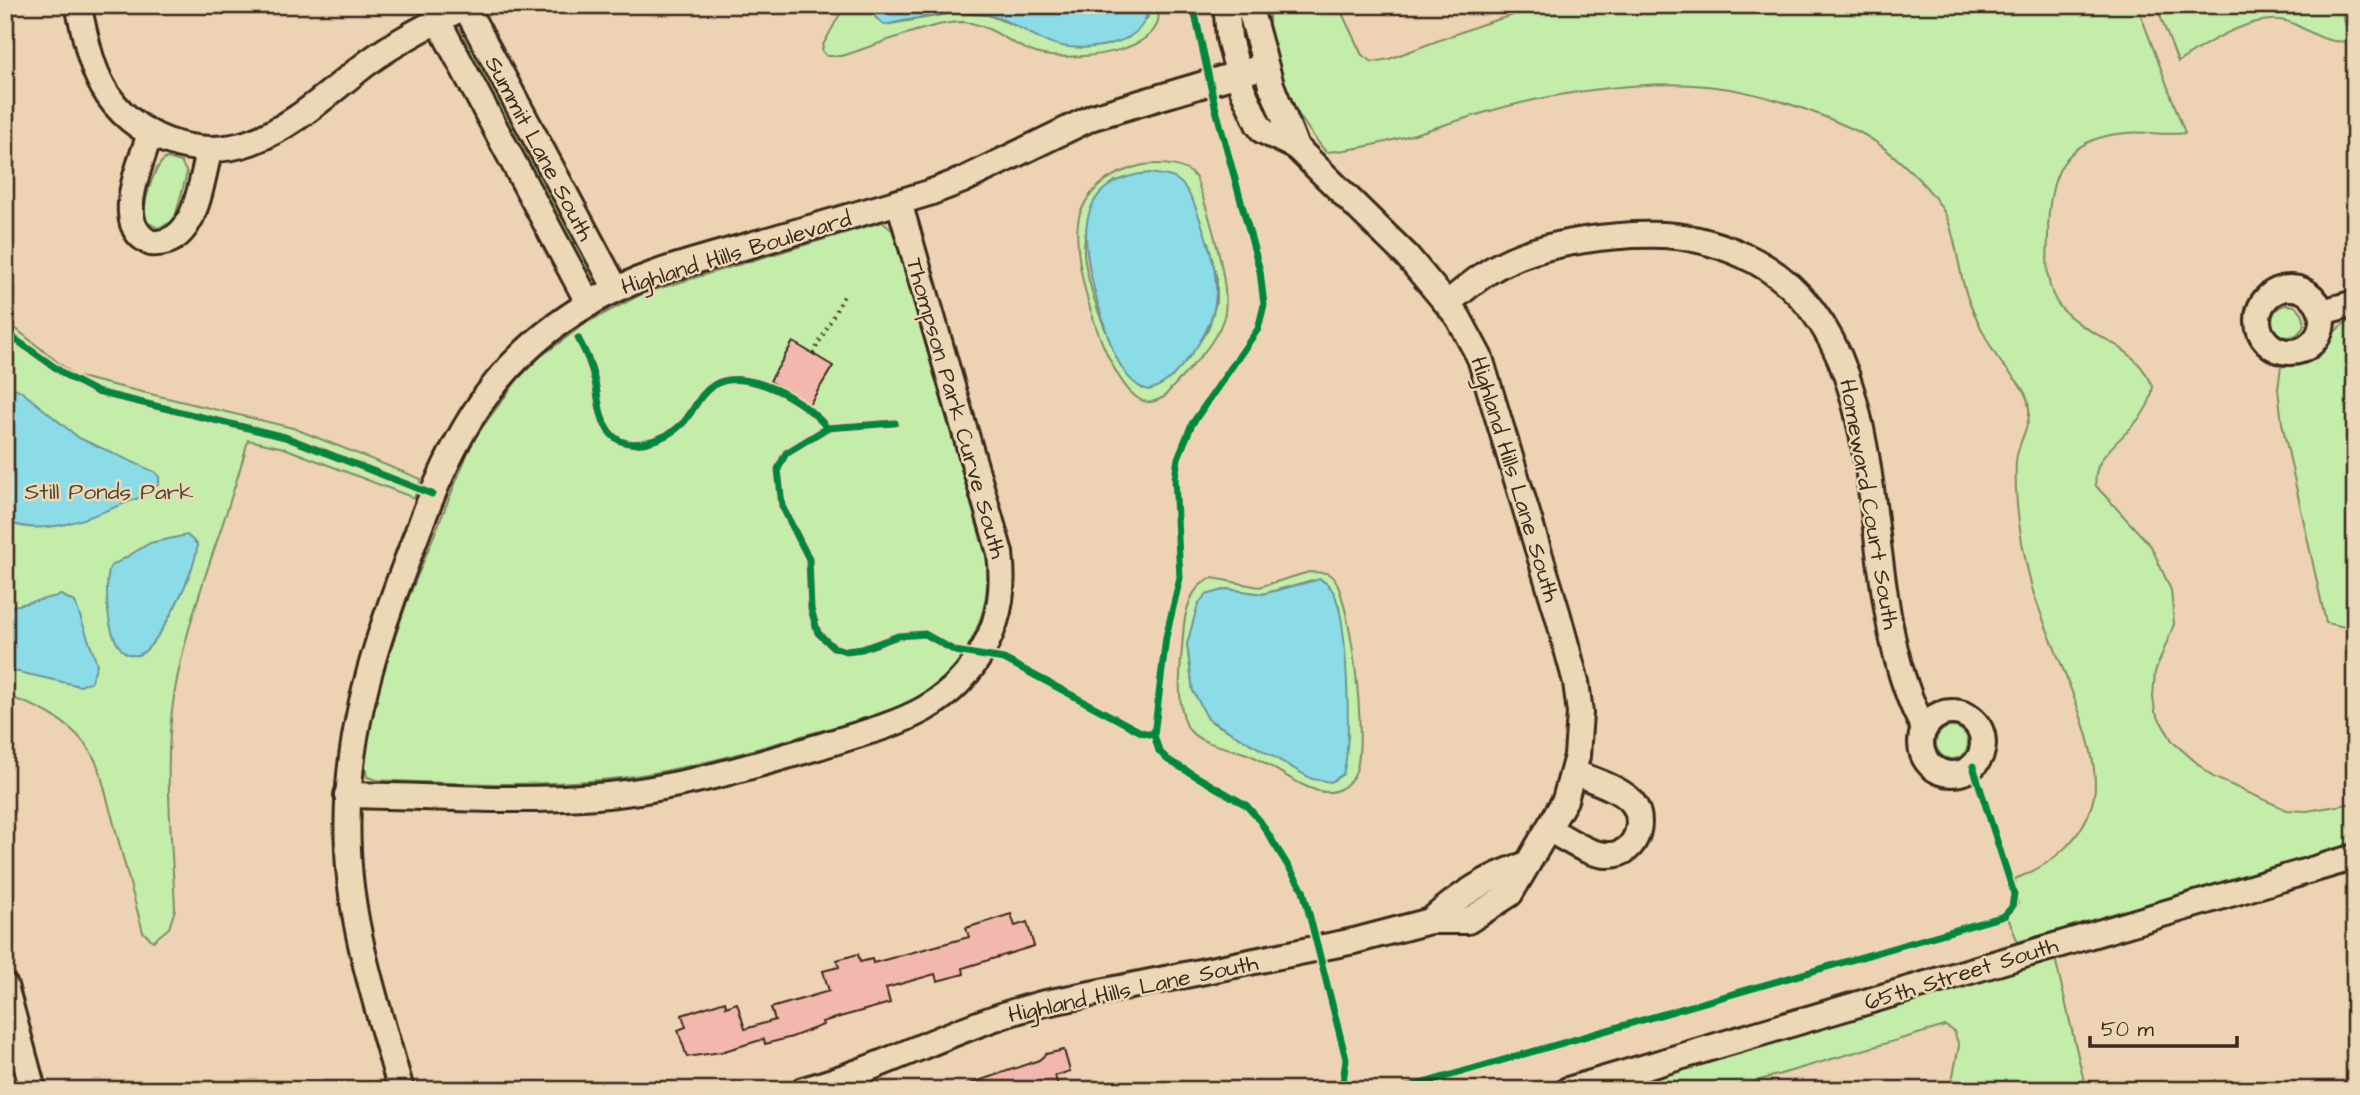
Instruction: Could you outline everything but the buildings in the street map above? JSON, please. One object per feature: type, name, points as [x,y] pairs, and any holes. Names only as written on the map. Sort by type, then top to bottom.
[{"type":"street","points":[[78,5],[91,60],[102,85],[120,110],[150,134],[180,145],[210,149],[245,144],[282,127],[386,51],[466,6]]},
{"type":"street","name":"Highland Hills Lane South","points":[[803,1090],[853,1074],[1023,1008],[1354,941],[1430,921],[1458,897],[1498,873],[1525,865],[1550,830],[1574,772],[1580,721],[1572,668],[1491,387],[1470,337],[1448,303],[1407,256],[1296,147],[1263,131],[1253,116],[1237,74],[1227,24],[1227,15],[1233,5]]},
{"type":"street","name":"Highland Hills Lane South","points":[[1249,5],[1265,66],[1296,147]]},
{"type":"street","name":"Summit Lane South","points":[[466,6],[616,289]]},
{"type":"street","name":"Summit Lane South","points":[[438,21],[589,304]]},
{"type":"street","name":"Highland Hills Boulevard","points":[[401,1090],[353,904],[348,854],[347,795],[352,741],[370,659],[444,463],[472,413],[508,369],[544,335],[616,289],[666,270],[899,202],[962,180],[1093,117],[1265,66]]},
{"type":"street","points":[[150,134],[129,213],[134,229],[151,243],[174,239],[187,227],[210,149]]},
{"type":"street","name":"Thompson Park Curve South","points":[[347,795],[557,799],[613,795],[691,782],[896,723],[932,706],[960,684],[980,655],[995,624],[1002,590],[1000,553],[899,202]]},
{"type":"street","name":"Homeward Court South","points":[[1448,303],[1493,269],[1516,257],[1549,248],[1632,236],[1675,236],[1704,240],[1748,258],[1784,281],[1820,319],[1847,373],[1858,419],[1888,612],[1910,696],[1924,728]]},
{"type":"street","points":[[2322,312],[2355,303]]},
{"type":"street","points":[[1550,830],[1608,856],[1624,851],[1637,836],[1638,816],[1632,801],[1574,772]]},
{"type":"street","name":"65th Street South","points":[[1568,1090],[2355,857]]},
{"type":"street","points":[[5,986],[33,1090]]},
{"type":"path","points":[[813,354],[845,294]]},
{"type":"green space","points":[[845,5],[874,5],[875,17],[885,25],[954,13],[988,15],[1070,47],[1128,38],[1148,17],[1146,5],[1157,5],[1158,22],[1150,34],[1135,44],[1094,55],[1073,57],[1039,54],[991,30],[960,22],[917,31],[842,56],[827,56],[822,51],[823,45]]},
{"type":"green space","points":[[1270,5],[1338,5],[1362,55],[1373,62],[1389,59],[1480,25],[1546,5],[2137,5],[2185,133],[2126,133],[2104,136],[2086,143],[2073,152],[2063,164],[2051,196],[2049,215],[2048,274],[2056,300],[2073,319],[2133,358],[2153,386],[2149,402],[2141,415],[2101,460],[2096,472],[2096,486],[2151,546],[2171,590],[2174,624],[2155,672],[2153,697],[2155,712],[2173,742],[2213,777],[2287,810],[2307,811],[2355,803],[2355,844],[2019,945],[2008,918],[2018,903],[2015,879],[2042,866],[2075,837],[2090,811],[2095,774],[2083,722],[2032,588],[2022,542],[2016,493],[2016,462],[2028,422],[2028,401],[2022,388],[1993,351],[1970,305],[1949,223],[1934,197],[1895,157],[1855,130],[1782,102],[1744,92],[1681,84],[1624,86],[1564,94],[1508,106],[1386,142],[1326,152],[1302,120],[1283,84],[1271,46]]},
{"type":"green space","points":[[2156,5],[2340,5],[2350,41],[2327,40],[2294,24],[2281,20],[2266,20],[2234,30],[2178,62]]},
{"type":"green space","points":[[469,32],[592,267],[583,272],[459,37]]},
{"type":"green space","points":[[167,158],[181,162],[187,173],[174,221],[158,228],[146,222],[145,207],[157,168]]},
{"type":"green space","points":[[1149,164],[1172,165],[1186,169],[1196,178],[1218,249],[1225,290],[1223,320],[1212,341],[1164,397],[1149,402],[1139,399],[1126,386],[1113,366],[1091,311],[1078,253],[1077,229],[1086,201],[1106,180]],"holes":[[[1115,181],[1208,242],[1217,279],[1217,299],[1208,330],[1172,377],[1143,389],[1133,380],[1112,346],[1095,301],[1084,247],[1093,210]]]},
{"type":"green space","points":[[882,222],[893,231],[987,560],[985,603],[979,623],[959,660],[946,676],[911,701],[873,717],[713,760],[644,775],[529,784],[377,780],[367,777],[364,760],[376,693],[408,599],[473,440],[518,379],[540,357],[586,323],[644,293]]},
{"type":"green space","points":[[2288,305],[2299,310],[2304,321],[2299,332],[2288,337],[2277,332],[2272,321],[2277,310]]},
{"type":"green space","points":[[2355,319],[2355,629],[2326,623],[2282,423],[2278,389],[2281,366],[2310,361],[2318,355],[2336,331]]},
{"type":"green space","name":"Still Ponds Park","points":[[5,320],[75,376],[293,428],[421,479],[414,498],[284,448],[248,440],[180,663],[169,749],[175,909],[169,928],[153,941],[143,932],[94,757],[75,732],[63,722],[35,707],[5,696]]},
{"type":"green space","points":[[1309,572],[1327,573],[1334,578],[1341,593],[1352,643],[1360,731],[1356,771],[1349,782],[1338,790],[1318,791],[1306,787],[1252,756],[1198,738],[1187,726],[1183,716],[1180,669],[1185,619],[1194,593],[1205,581],[1213,578],[1259,587]],"holes":[[[1312,580],[1339,606],[1348,738],[1269,752],[1213,723],[1193,691],[1187,644],[1227,589],[1263,594]]]},
{"type":"green space","points":[[1952,727],[1963,732],[1968,743],[1963,754],[1952,759],[1941,754],[1936,743],[1941,732]]},
{"type":"green space","points":[[2055,958],[2086,1090],[1950,1090],[1959,1046],[1954,1031],[1945,1026],[1726,1090],[1609,1090]]},
{"type":"water","points":[[874,5],[1146,5],[1145,18],[1130,36],[1103,46],[1074,48],[1043,40],[1007,21],[975,13],[936,15],[885,25],[875,17]]},
{"type":"water","points":[[1150,173],[1176,179],[1189,194],[1198,213],[1213,263],[1216,296],[1208,328],[1199,344],[1170,378],[1149,390],[1128,377],[1114,352],[1091,278],[1086,236],[1088,217],[1094,201],[1106,187],[1124,178]]},
{"type":"water","points":[[5,384],[21,391],[79,438],[155,472],[159,476],[159,484],[146,495],[58,526],[22,526],[5,521]]},
{"type":"water","points":[[187,535],[197,544],[196,554],[176,606],[166,624],[145,650],[137,655],[127,653],[119,646],[109,620],[107,589],[110,567],[150,543]]},
{"type":"water","points":[[1320,579],[1330,587],[1337,601],[1346,664],[1346,760],[1343,774],[1331,782],[1312,779],[1208,719],[1193,691],[1187,644],[1198,604],[1206,595],[1227,589],[1263,594]]},
{"type":"water","points":[[61,595],[75,602],[97,664],[91,682],[80,686],[5,669],[5,608]]},
{"type":"cycle path","points":[[1193,5],[1215,106],[1260,271],[1264,305],[1258,329],[1192,424],[1178,458],[1175,478],[1180,578],[1166,637],[1154,735],[1159,751],[1168,760],[1246,805],[1260,821],[1303,890],[1346,1059],[1342,1090]]},
{"type":"cycle path","points":[[5,332],[70,378],[97,392],[285,437],[432,494]]},
{"type":"cycle path","points":[[578,338],[591,368],[604,421],[611,434],[619,440],[637,444],[668,434],[683,423],[709,389],[727,380],[759,383],[775,389],[805,407],[827,428]]},
{"type":"cycle path","points":[[895,423],[827,428],[786,453],[778,469],[782,506],[809,559],[811,609],[818,633],[833,647],[846,651],[862,649],[898,636],[925,634],[955,651],[1004,659],[1141,732],[1154,735]]},
{"type":"cycle path","points":[[1399,1090],[2004,916],[2012,907],[2014,894],[1973,766]]}]
